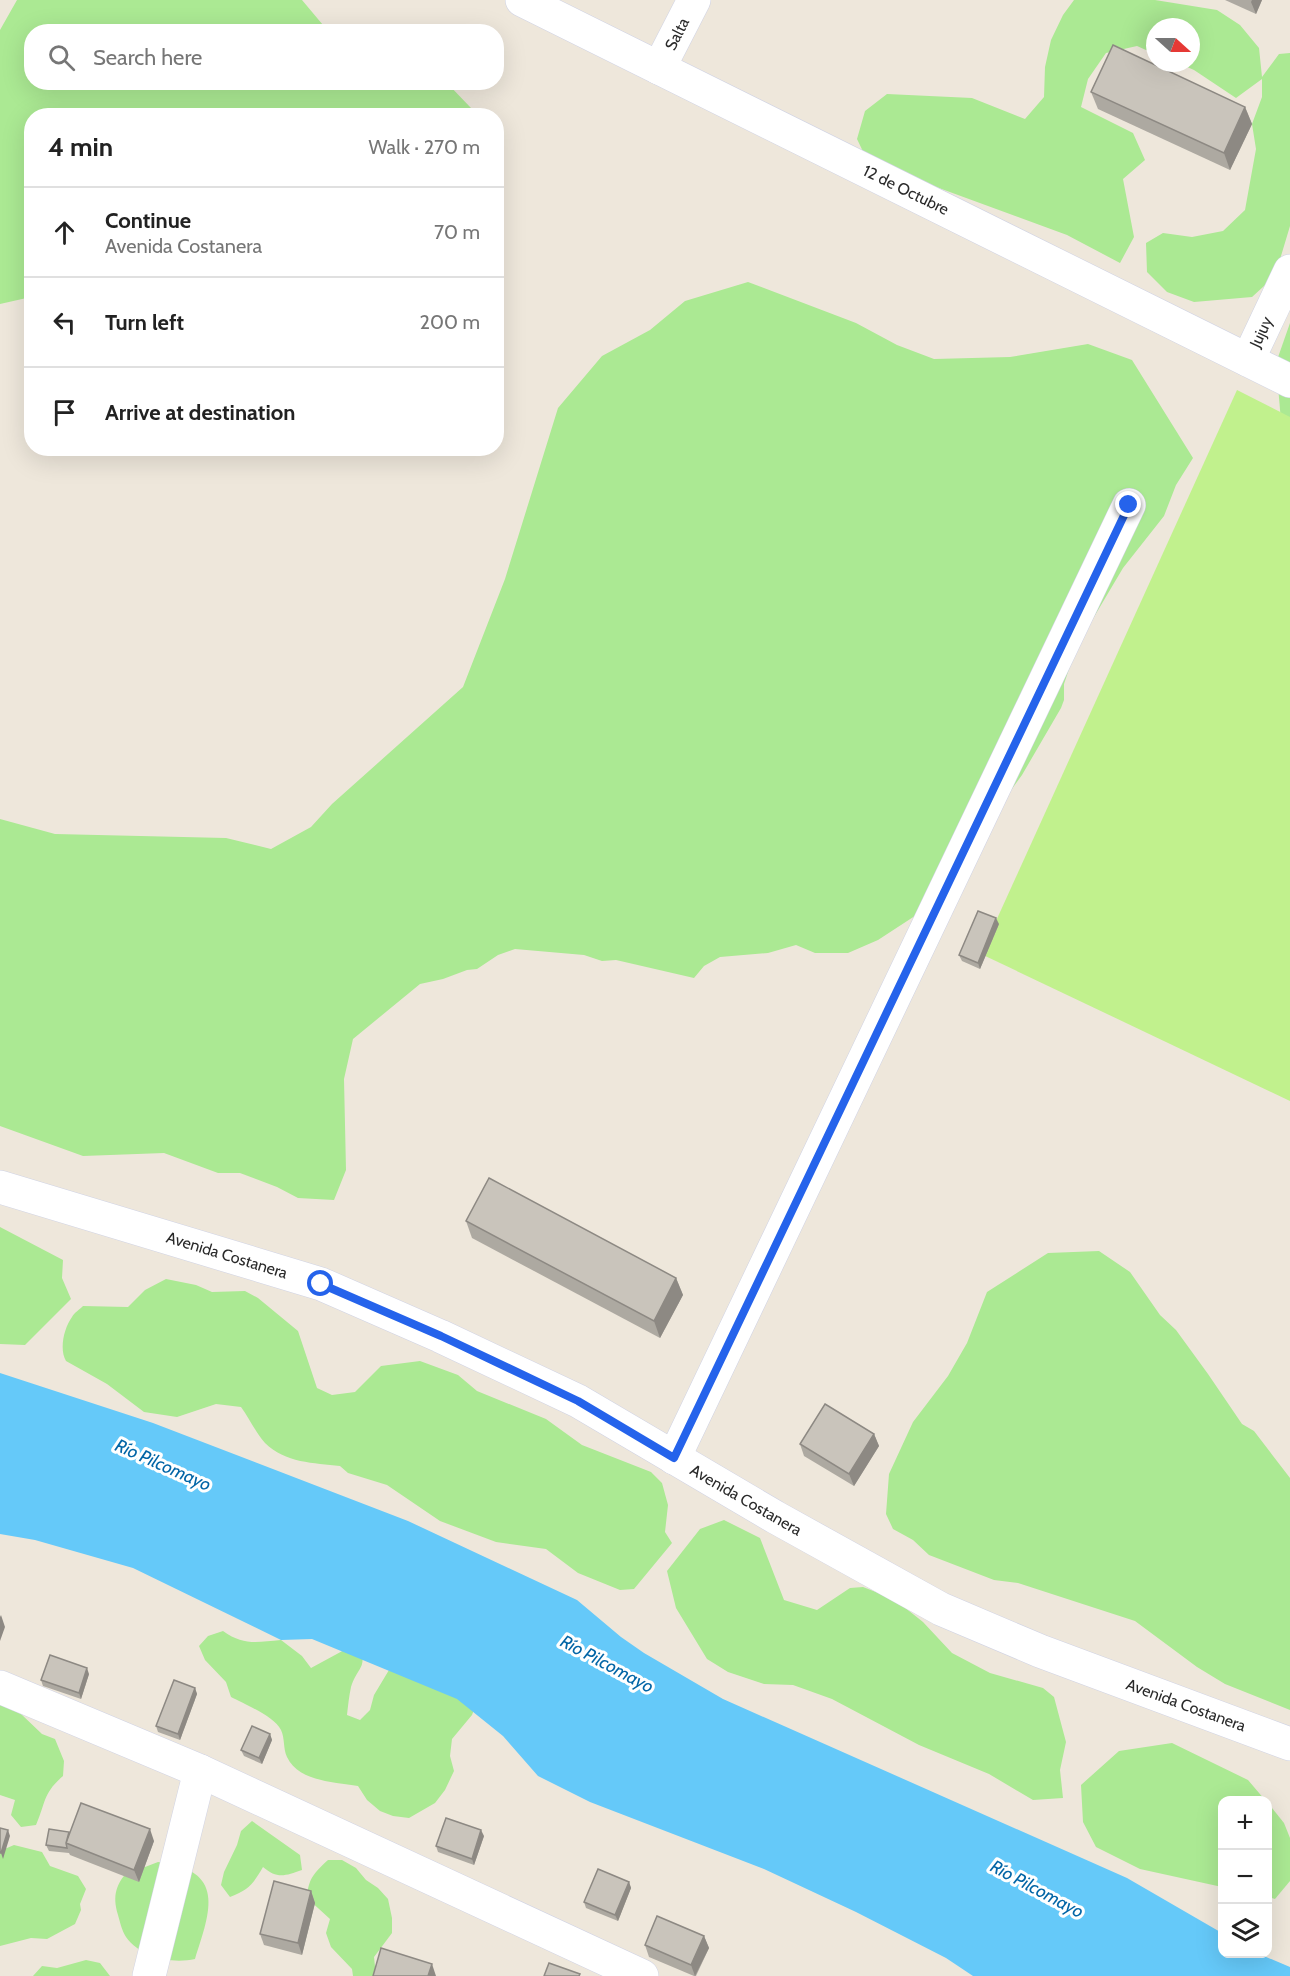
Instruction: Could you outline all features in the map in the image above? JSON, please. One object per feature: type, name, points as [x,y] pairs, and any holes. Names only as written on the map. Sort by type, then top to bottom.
[{"type":"street","name":"12 de Octubre","points":[[522,0],[1290,381]]},
{"type":"street","name":"Salta","points":[[659,68],[694,0]]},
{"type":"street","name":"Jujuy","points":[[1248,360],[1290,271]]},
{"type":"street","points":[[674,1458],[1129,505]]},
{"type":"street","name":"Avenida Costanera","points":[[0,1186],[321,1284],[441,1336],[578,1401],[775,1517],[941,1609],[1040,1650],[1290,1743]]},
{"type":"street","points":[[0,1687],[200,1771],[642,1976]]},
{"type":"street","points":[[149,1976],[200,1771]]},
{"type":"green space","points":[[17,0],[302,0],[322,24],[24,24],[24,90],[454,90],[471,108],[24,108],[24,299],[0,304],[0,30]]},
{"type":"green space","points":[[1074,0],[1155,0],[1217,10],[1240,25],[1259,48],[1262,77],[1279,54],[1290,53],[1290,226],[1275,276],[1252,297],[1194,302],[1167,292],[1147,272],[1146,243],[1163,233],[1192,237],[1223,231],[1245,210],[1256,149],[1252,124],[1262,97],[1262,79],[1236,98],[1197,72],[1200,72],[1200,18],[1146,18],[1146,50],[1137,46],[1106,53],[1088,79],[1081,107],[1133,133],[1145,160],[1123,179],[1134,237],[1120,263],[1067,235],[898,173],[870,166],[857,139],[865,111],[887,94],[972,98],[1025,119],[1044,97],[1045,67],[1051,40],[1063,15]]},
{"type":"green space","points":[[748,282],[856,323],[897,345],[934,359],[1010,357],[1088,344],[1132,360],[1193,458],[1176,485],[1164,516],[1123,568],[1091,622],[1080,636],[1064,684],[1064,700],[1061,708],[1022,775],[924,910],[878,940],[848,953],[815,953],[796,945],[768,953],[720,957],[704,966],[694,978],[616,960],[602,961],[584,955],[515,949],[498,955],[477,969],[420,984],[353,1039],[344,1079],[346,1170],[334,1200],[298,1198],[240,1173],[218,1173],[164,1153],[83,1156],[0,1126],[0,819],[55,834],[226,838],[271,849],[311,827],[332,804],[463,687],[505,579],[558,408],[602,356],[650,330],[685,301]]},
{"type":"green space","points":[[1290,323],[1290,424],[1281,421],[1276,363]]},
{"type":"green space","points":[[1237,390],[1290,417],[1290,1101],[981,954]]},
{"type":"green space","points":[[0,1227],[63,1260],[62,1278],[71,1299],[25,1345],[0,1344]]},
{"type":"green space","points":[[1099,1251],[1130,1272],[1160,1315],[1176,1330],[1242,1424],[1254,1431],[1290,1478],[1290,1710],[1225,1684],[1197,1667],[1135,1621],[1018,1583],[994,1580],[929,1555],[913,1540],[893,1529],[886,1514],[889,1474],[913,1422],[948,1376],[967,1343],[987,1292],[1048,1253]]},
{"type":"green space","points":[[166,1279],[196,1285],[212,1292],[245,1291],[258,1298],[298,1331],[317,1388],[332,1395],[355,1392],[381,1366],[420,1361],[458,1375],[477,1391],[546,1419],[582,1445],[651,1472],[662,1483],[668,1505],[665,1532],[672,1543],[634,1589],[620,1590],[578,1573],[546,1549],[496,1542],[440,1521],[387,1485],[348,1473],[340,1466],[310,1463],[282,1455],[265,1443],[241,1407],[216,1404],[177,1417],[144,1412],[107,1384],[66,1361],[63,1351],[65,1333],[73,1316],[83,1306],[128,1307],[145,1290]]},
{"type":"green space","points":[[724,1520],[760,1538],[784,1600],[817,1610],[850,1588],[863,1587],[894,1599],[923,1622],[952,1653],[990,1673],[1043,1688],[1054,1697],[1066,1742],[1060,1770],[1063,1798],[1033,1800],[989,1774],[919,1745],[832,1699],[793,1685],[764,1684],[728,1672],[707,1659],[676,1608],[667,1571],[700,1529]]},
{"type":"green space","points":[[223,1631],[244,1641],[281,1640],[302,1656],[311,1668],[359,1642],[363,1658],[351,1687],[347,1715],[360,1720],[370,1710],[374,1695],[407,1640],[483,1686],[472,1715],[452,1739],[450,1756],[454,1771],[445,1790],[435,1803],[409,1818],[393,1816],[380,1811],[367,1800],[358,1786],[329,1782],[300,1772],[287,1757],[282,1733],[277,1725],[258,1711],[231,1697],[226,1682],[205,1660],[199,1646],[208,1636]]},
{"type":"green space","points":[[0,1703],[21,1714],[42,1734],[55,1739],[64,1761],[63,1776],[48,1793],[36,1825],[21,1827],[11,1815],[15,1800],[0,1795]]},
{"type":"green space","points":[[1172,1743],[1248,1780],[1262,1796],[1218,1796],[1218,1886],[1140,1869],[1096,1847],[1083,1822],[1081,1785],[1119,1751]]},
{"type":"green space","points":[[1272,1808],[1284,1823],[1290,1838],[1290,1881],[1275,1899],[1272,1898]]},
{"type":"green space","points":[[252,1821],[300,1855],[302,1870],[277,1875],[263,1867],[250,1886],[230,1897],[221,1885],[224,1872],[241,1831]]},
{"type":"green space","points":[[14,1845],[42,1852],[50,1866],[78,1876],[86,1889],[75,1924],[47,1939],[31,1938],[0,1946],[0,1851]]},
{"type":"green space","points":[[328,1860],[342,1860],[356,1868],[388,1899],[392,1933],[374,1957],[376,1976],[353,1976],[352,1969],[331,1947],[326,1933],[330,1919],[307,1898],[313,1877]]},
{"type":"green space","points":[[158,1862],[180,1866],[195,1874],[204,1883],[208,1895],[208,1909],[206,1924],[195,1959],[177,1961],[148,1955],[132,1944],[122,1929],[115,1901],[119,1884],[131,1868],[145,1867]]},
{"type":"green space","points":[[86,1960],[100,1963],[110,1976],[33,1976],[42,1966],[57,1968]]},
{"type":"water","name":"Río Pilcomayo","points":[[0,1373],[153,1423],[408,1521],[577,1600],[644,1653],[723,1699],[1127,1878],[1218,1931],[1218,1958],[1269,1958],[1290,1967],[1290,1976],[973,1976],[946,1958],[764,1869],[590,1802],[538,1776],[503,1736],[457,1699],[312,1639],[281,1640],[133,1568],[35,1540],[0,1534]]},
{"type":"building","points":[[1113,45],[1146,60],[1146,72],[1170,72],[1245,107],[1224,153],[1091,92]]},
{"type":"building","points":[[978,911],[996,918],[978,963],[959,955]]},
{"type":"building","points":[[489,1178],[676,1278],[654,1321],[466,1221]]},
{"type":"building","points":[[825,1404],[874,1434],[849,1474],[800,1444]]},
{"type":"building","points":[[50,1655],[87,1668],[79,1693],[41,1680]]},
{"type":"building","points":[[174,1680],[195,1688],[178,1734],[156,1726]]},
{"type":"building","points":[[252,1726],[270,1734],[259,1758],[241,1750]]},
{"type":"building","points":[[81,1803],[150,1829],[134,1870],[66,1843]]},
{"type":"building","points":[[446,1818],[481,1830],[472,1859],[436,1846]]},
{"type":"building","points":[[0,1828],[8,1830],[1,1853],[0,1853]]},
{"type":"building","points":[[49,1829],[69,1832],[67,1848],[46,1845]]},
{"type":"building","points":[[598,1869],[629,1882],[615,1915],[584,1902]]},
{"type":"building","points":[[274,1881],[311,1891],[298,1943],[260,1934]]},
{"type":"building","points":[[657,1916],[704,1936],[691,1965],[645,1945]]},
{"type":"building","points":[[381,1948],[432,1964],[428,1976],[373,1976]]},
{"type":"building","points":[[549,1963],[580,1974],[579,1976],[544,1976]]},
{"type":"route","points":[[321,1284],[441,1336],[578,1401],[674,1458],[1129,505]]}]
